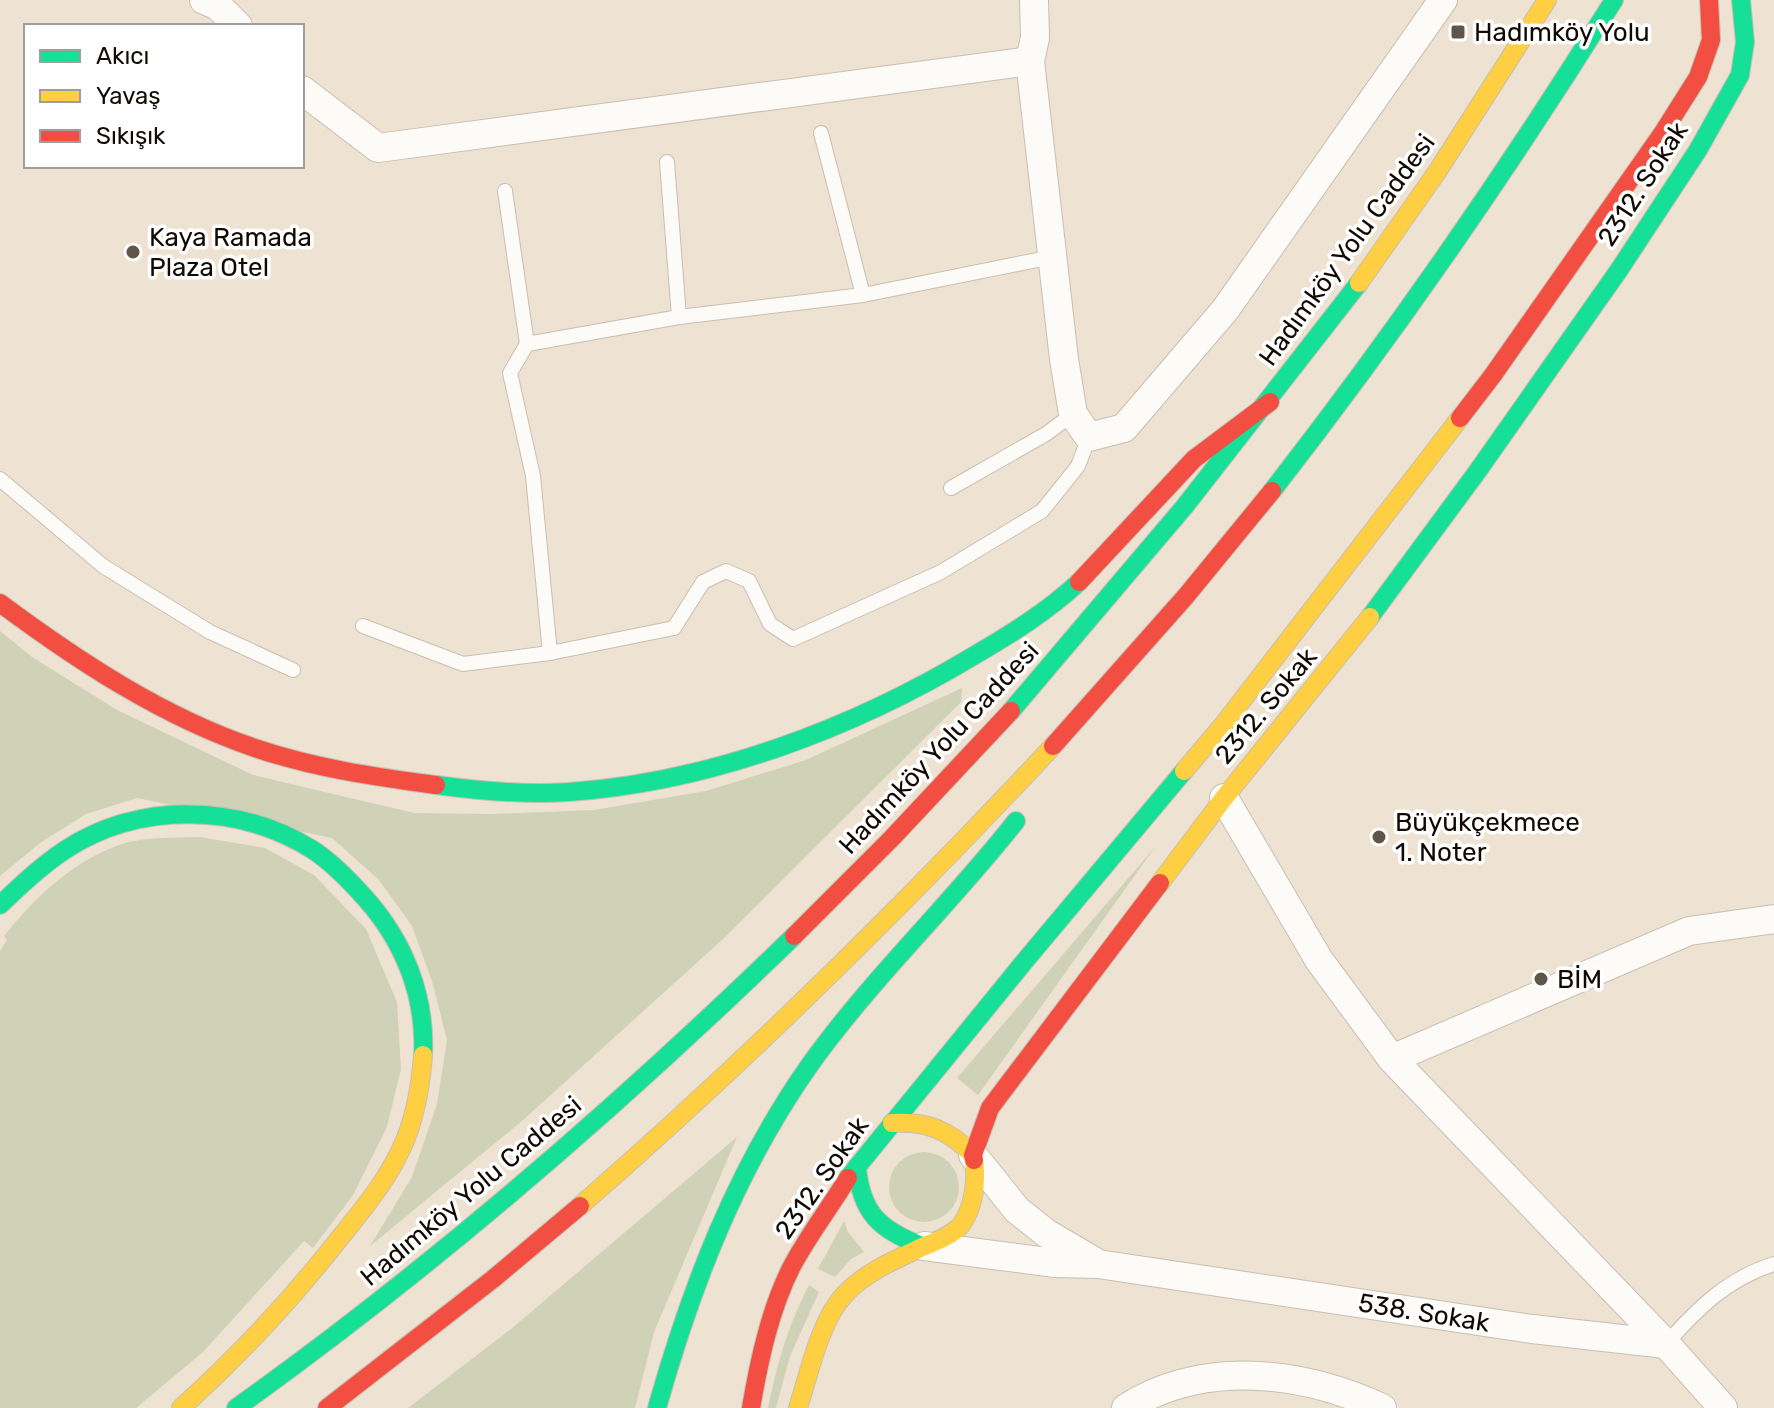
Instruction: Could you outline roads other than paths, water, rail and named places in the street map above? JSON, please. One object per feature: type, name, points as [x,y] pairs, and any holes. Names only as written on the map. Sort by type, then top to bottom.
[{"type":"main road","name":"Hadımköy Yolu Caddesi","points":[[236,1408],[349,1326],[482,1220],[730,1001],[880,852],[970,757],[1128,577],[1270,402],[1436,173],[1547,0]]},
{"type":"main road","points":[[327,1408],[529,1251],[697,1105],[864,945],[1073,724],[1217,559],[1321,426],[1472,218],[1583,52],[1614,0]]},
{"type":"main road","points":[[1583,52],[1635,0]]},
{"type":"main road","name":"2312. Sokak","points":[[751,1408],[758,1366],[783,1287],[805,1245],[857,1167],[1223,725],[1493,375],[1662,134],[1698,77],[1711,40],[1709,0]]},
{"type":"main road","name":"2312. Sokak","points":[[798,1408],[827,1322],[844,1295],[880,1267],[942,1238],[960,1226],[971,1203],[976,1176],[973,1155],[990,1108],[1224,798],[1345,651],[1610,283],[1698,150],[1740,75],[1745,42],[1741,0]]},
{"type":"main road","points":[[0,603],[48,639],[123,686],[211,731],[294,761],[459,788],[546,793],[601,789],[662,778],[799,741],[885,705],[975,654],[1078,584],[1106,559],[1186,466],[1270,402]]},
{"type":"main road","points":[[1040,787],[1073,724]]},
{"type":"main road","points":[[657,1408],[672,1348],[700,1269],[755,1153],[795,1085],[841,1024],[981,867],[1024,811]]},
{"type":"main road","points":[[0,905],[22,880],[45,862],[97,832],[161,813],[199,813],[272,829],[312,849],[344,875],[371,905],[403,949],[423,1018],[421,1069],[411,1124],[392,1166],[361,1212],[276,1315],[181,1408]]},
{"type":"main road","points":[[892,1123],[914,1121],[934,1125],[950,1132],[973,1155]]},
{"type":"main road","points":[[857,1167],[858,1190],[866,1210],[881,1226],[903,1240],[922,1246]]},
{"type":"street","points":[[204,0],[218,6],[236,24]]},
{"type":"street","points":[[1034,0],[1035,38],[1030,61],[1052,257],[1081,426],[1124,428],[1225,310],[1443,0]]},
{"type":"street","points":[[304,92],[378,148],[1030,61]]},
{"type":"street","points":[[1224,798],[1319,960],[1392,1059],[1666,1344],[1723,1408]]},
{"type":"street","points":[[1392,1059],[1689,931],[1774,919]]},
{"type":"street","name":"538. Sokak","points":[[973,1155],[1017,1210],[1046,1233],[1098,1264]]},
{"type":"street","name":"538. Sokak","points":[[922,1246],[1055,1263],[1098,1264],[1532,1329],[1666,1344]]},
{"type":"street","points":[[1126,1408],[1174,1386],[1210,1378],[1253,1374],[1298,1379],[1382,1408]]},
{"type":"lane","points":[[821,133],[863,295]]},
{"type":"lane","points":[[667,162],[679,317]]},
{"type":"lane","points":[[505,191],[527,344],[510,373],[533,476],[550,653]]},
{"type":"lane","points":[[527,344],[679,317],[863,295],[1052,257]]},
{"type":"lane","points":[[363,626],[463,664],[550,653],[674,628],[703,582],[726,571],[749,581],[770,624],[793,639],[941,572],[1042,511],[1078,466],[1081,426],[1046,434],[951,488]]},
{"type":"lane","points":[[0,479],[103,566],[210,632],[293,670]]},
{"type":"lane","points":[[1666,1344],[1697,1309],[1720,1290],[1750,1272],[1774,1264]]},
{"type":"place","name":"Hadımköy Yolu","points":[[1458,32]]},
{"type":"place","name":"Kaya Ramada Plaza Otel","points":[[133,252]]},
{"type":"place","name":"Büyükçekmece 1. Noter","points":[[1379,837]]},
{"type":"place","name":"BİM","points":[[1541,979]]}]
